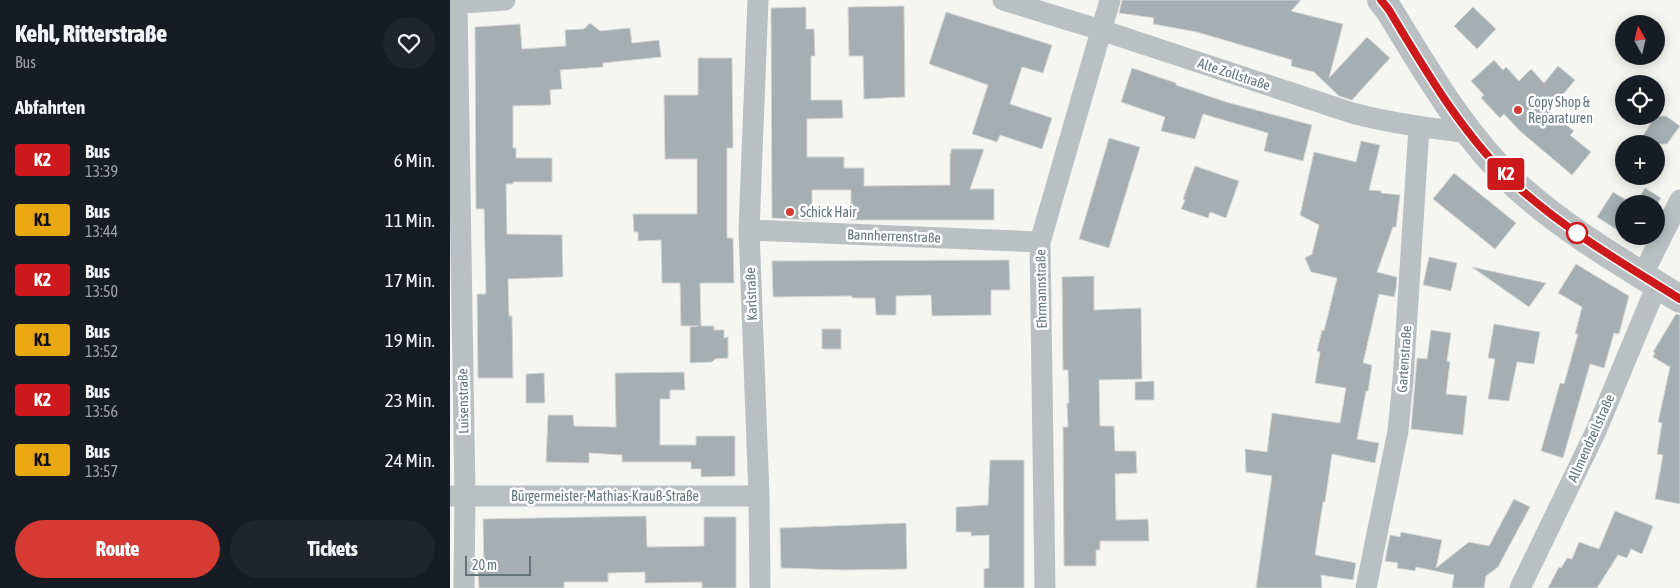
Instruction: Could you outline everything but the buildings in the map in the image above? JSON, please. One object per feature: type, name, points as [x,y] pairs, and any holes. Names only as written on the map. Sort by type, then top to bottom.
[{"type":"street","points":[[453,4],[505,0]]},
{"type":"street","name":"Karlstraße","points":[[758,0],[749,230],[759,496],[760,588]]},
{"type":"street","name":"Alte Zollstraße","points":[[1003,0],[1380,121],[1469,133]]},
{"type":"street","name":"Ehrmannstraße","points":[[1045,588],[1040,242],[1110,0]]},
{"type":"street","points":[[1381,0],[1447,103],[1469,133],[1518,186],[1547,212],[1583,238],[1680,299]]},
{"type":"street","name":"Luisenstraße","points":[[453,4],[457,496],[464,588]]},
{"type":"street","name":"Gartenstraße","points":[[1366,588],[1398,431],[1419,127]]},
{"type":"street","name":"Allmendzeilstraße","points":[[1520,588],[1596,431],[1649,280],[1680,200]]},
{"type":"street","name":"Bannherrenstraße","points":[[749,230],[1040,242]]},
{"type":"street","name":"Bürgermeister-Mathias-Krauß-Straße","points":[[457,496],[759,496]]},
{"type":"bus line","name":"K2","points":[[1381,0],[1447,103],[1469,133],[1518,186],[1547,212],[1583,238],[1680,299]]},
{"type":"place","name":"Copy Shop & Reparaturen","points":[[1518,110]]},
{"type":"place","name":"Schick Hair","points":[[790,212]]}]
